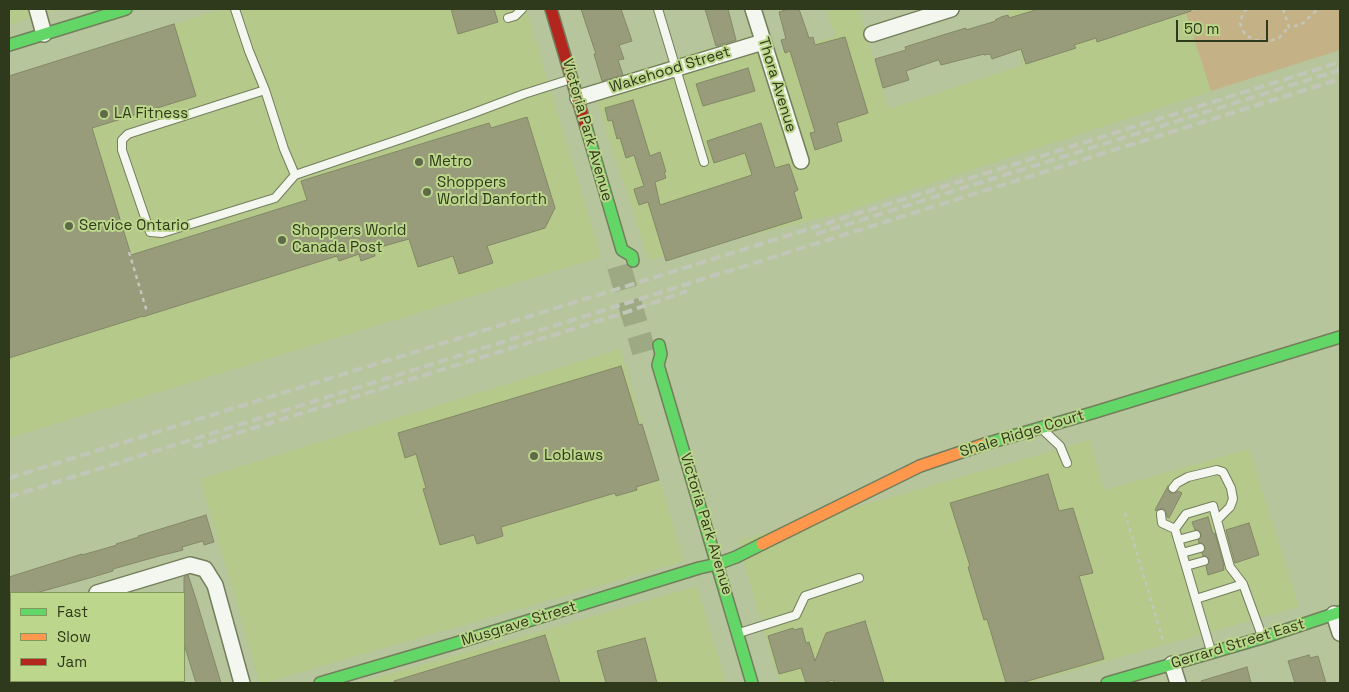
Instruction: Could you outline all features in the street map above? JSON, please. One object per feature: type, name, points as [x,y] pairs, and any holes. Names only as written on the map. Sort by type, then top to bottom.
[{"type":"street","points":[[37,9],[44,34]]},
{"type":"street","points":[[9,45],[126,9]]},
{"type":"street","name":"Victoria Park Avenue","points":[[551,9],[578,98],[620,255],[632,256],[633,261]]},
{"type":"street","name":"Thora Avenue","points":[[753,9],[801,161]]},
{"type":"street","points":[[872,34],[951,9]]},
{"type":"street","name":"Wakehood Street","points":[[578,98],[763,42]]},
{"type":"street","name":"Shale Ridge Court","points":[[717,564],[736,557],[920,466],[974,447],[1340,337]]},
{"type":"street","name":"Victoria Park Avenue","points":[[659,345],[661,354],[658,365],[752,683]]},
{"type":"street","points":[[647,359],[658,365]]},
{"type":"street","name":"Musgrave Street","points":[[320,683],[717,564]]},
{"type":"street","points":[[116,591],[190,565],[205,570],[215,584],[242,683]]},
{"type":"street","points":[[1337,613],[1340,633]]},
{"type":"street","name":"Gerrard Street East","points":[[1107,683],[1262,638],[1337,613]]},
{"type":"street","points":[[1172,664],[1178,683]]},
{"type":"lane","points":[[235,9],[265,90],[284,149],[295,174]]},
{"type":"lane","points":[[508,18],[515,16],[522,9]]},
{"type":"lane","points":[[658,9],[704,162]]},
{"type":"lane","points":[[265,90],[128,134],[122,140],[122,150],[150,232],[162,233],[275,198],[295,174],[572,79]]},
{"type":"lane","points":[[1040,428],[1060,446],[1067,463]]},
{"type":"lane","points":[[1173,488],[1177,483],[1188,477],[1209,471],[1217,470],[1223,472],[1231,488],[1233,499],[1230,507],[1216,526]]},
{"type":"lane","points":[[1175,528],[1186,514],[1213,506],[1223,555],[1243,584],[1262,638]]},
{"type":"lane","points":[[1161,514],[1162,523],[1175,528]]},
{"type":"lane","points":[[1175,528],[1211,653]]},
{"type":"lane","points":[[1178,540],[1196,535]]},
{"type":"lane","points":[[1182,553],[1200,548]]},
{"type":"lane","points":[[1186,566],[1204,561]]},
{"type":"lane","points":[[738,633],[796,615],[805,596],[859,578]]},
{"type":"lane","points":[[1196,599],[1243,584]]},
{"type":"path","points":[[1247,9],[1243,13],[1240,22],[1243,32],[1255,40],[1279,38],[1289,27],[1301,25],[1318,9]]},
{"type":"path","points":[[1283,9],[1289,27]]},
{"type":"path","points":[[129,252],[148,312]]},
{"type":"path","points":[[1125,513],[1164,644]]},
{"type":"shaded area","points":[[9,9],[60,9],[9,25]]},
{"type":"shaded area","name":"Shoppers World Danforth","points":[[222,9],[526,9],[601,257],[9,438],[9,76]]},
{"type":"shaded area","points":[[826,9],[859,9],[888,109],[1023,65],[1007,9],[1184,9],[1211,91],[837,214],[649,260],[591,84],[769,30],[777,53],[835,36]]},
{"type":"shaded area","points":[[1199,9],[1340,9],[1340,50],[1211,91],[1186,13]]},
{"type":"shaded area","points":[[620,349],[684,561],[260,683],[200,479]]},
{"type":"shaded area","points":[[1090,440],[1104,490],[1249,449],[1299,607],[1029,683],[779,683],[738,541]]},
{"type":"shaded area","points":[[697,586],[726,683],[358,683],[552,628]]},
{"type":"building","points":[[451,9],[494,9],[498,22],[458,34]]},
{"type":"building","points":[[581,9],[621,9],[632,41],[619,45],[624,59],[618,60],[623,75],[602,81],[594,54],[596,54]]},
{"type":"building","points":[[705,9],[728,9],[736,40],[716,46]]},
{"type":"building","points":[[799,9],[809,38],[813,37],[815,45],[845,37],[868,113],[837,123],[842,141],[815,150],[810,133],[815,132],[790,51],[785,53],[781,40],[786,39],[779,12]]},
{"type":"building","points":[[1039,9],[1191,9],[1191,11],[1097,42],[1096,38],[1074,45],[1076,48],[1026,64],[1021,49],[992,59],[990,54],[984,54],[941,65],[938,60],[906,71],[909,80],[883,88],[875,59],[906,50],[905,47],[946,34],[996,21],[1001,17],[1008,15],[1009,18]]},
{"type":"building","name":"Shoppers World Danforth","points":[[174,24],[196,96],[92,128],[131,255],[307,200],[301,181],[489,123],[491,128],[527,117],[555,208],[545,228],[487,246],[493,263],[459,274],[453,256],[418,267],[409,239],[373,249],[375,256],[361,261],[359,254],[339,261],[337,256],[9,358],[9,76]]},
{"type":"building","points":[[748,68],[755,91],[703,106],[696,84]]},
{"type":"building","points":[[633,100],[650,156],[660,152],[666,172],[664,172],[666,178],[655,182],[660,205],[752,175],[745,153],[714,163],[707,141],[761,123],[775,168],[789,164],[798,190],[794,192],[802,218],[666,261],[648,202],[639,205],[635,193],[634,189],[644,186],[634,155],[626,158],[620,138],[617,139],[612,120],[608,121],[605,108]]},
{"type":"building","name":"Loblaws","points":[[621,366],[639,425],[642,424],[659,480],[636,487],[637,490],[616,496],[615,493],[501,527],[503,536],[477,544],[474,535],[440,545],[423,489],[426,488],[416,454],[405,458],[398,433]]},
{"type":"building","points":[[1048,474],[1059,511],[1073,508],[1093,573],[1079,576],[1104,659],[1021,683],[1006,683],[987,619],[984,620],[968,567],[970,566],[950,503]]},
{"type":"building","points":[[1168,486],[1170,493],[1178,491],[1182,493],[1169,518],[1164,509],[1155,510]]},
{"type":"building","points":[[206,515],[214,542],[204,545],[203,541],[182,547],[183,550],[40,592],[9,593],[9,577],[117,545],[138,536]]},
{"type":"building","points":[[1208,517],[1213,534],[1215,533],[1224,570],[1208,575],[1206,566],[1209,563],[1209,559],[1203,556],[1202,553],[1205,550],[1205,546],[1199,543],[1198,540],[1201,537],[1201,533],[1195,530],[1192,522]]},
{"type":"building","points":[[1249,523],[1259,555],[1235,563],[1226,530]]},
{"type":"building","points":[[188,575],[221,683],[196,683],[185,647],[184,577]]},
{"type":"building","points":[[865,621],[884,683],[834,683],[833,680],[823,683],[806,683],[801,668],[779,674],[768,636],[793,628],[794,630],[802,628],[806,643],[809,642],[815,661],[826,633]]},
{"type":"building","points":[[545,635],[560,683],[394,683],[394,681]]},
{"type":"building","points":[[645,638],[657,683],[606,683],[597,651]]},
{"type":"building","points":[[1309,655],[1310,658],[1318,656],[1326,683],[1295,683],[1288,661]]},
{"type":"building","points":[[1247,667],[1251,683],[1202,683],[1201,681]]},
{"type":"tunnel","points":[[619,266],[644,352]]},
{"type":"railway","points":[[9,478],[1340,62]]},
{"type":"railway","points":[[816,234],[1340,70]]},
{"type":"railway","points":[[9,497],[1340,79]]},
{"type":"railway","points":[[193,447],[621,314],[687,291]]},
{"type":"traffic: fast","points":[[9,45],[126,9]]},
{"type":"traffic: fast","points":[[586,127],[622,250],[632,256],[633,261]]},
{"type":"traffic: fast","points":[[985,444],[1340,337]]},
{"type":"traffic: fast","points":[[659,345],[661,354],[658,365],[752,683]]},
{"type":"traffic: fast","points":[[320,683],[717,564],[762,544]]},
{"type":"traffic: fast","points":[[1107,683],[1262,638],[1340,612]]},
{"type":"traffic: slow","points":[[762,544],[920,466],[985,444]]},
{"type":"traffic: jam","points":[[551,9],[586,127]]},
{"type":"place","name":"LA Fitness","points":[[104,114]]},
{"type":"place","name":"Metro","points":[[419,162]]},
{"type":"place","name":"Shoppers World Danforth","points":[[427,192]]},
{"type":"place","name":"Service Ontario","points":[[69,226]]},
{"type":"place","name":"Shoppers World Canada Post","points":[[282,240]]},
{"type":"place","name":"Loblaws","points":[[534,456]]}]
